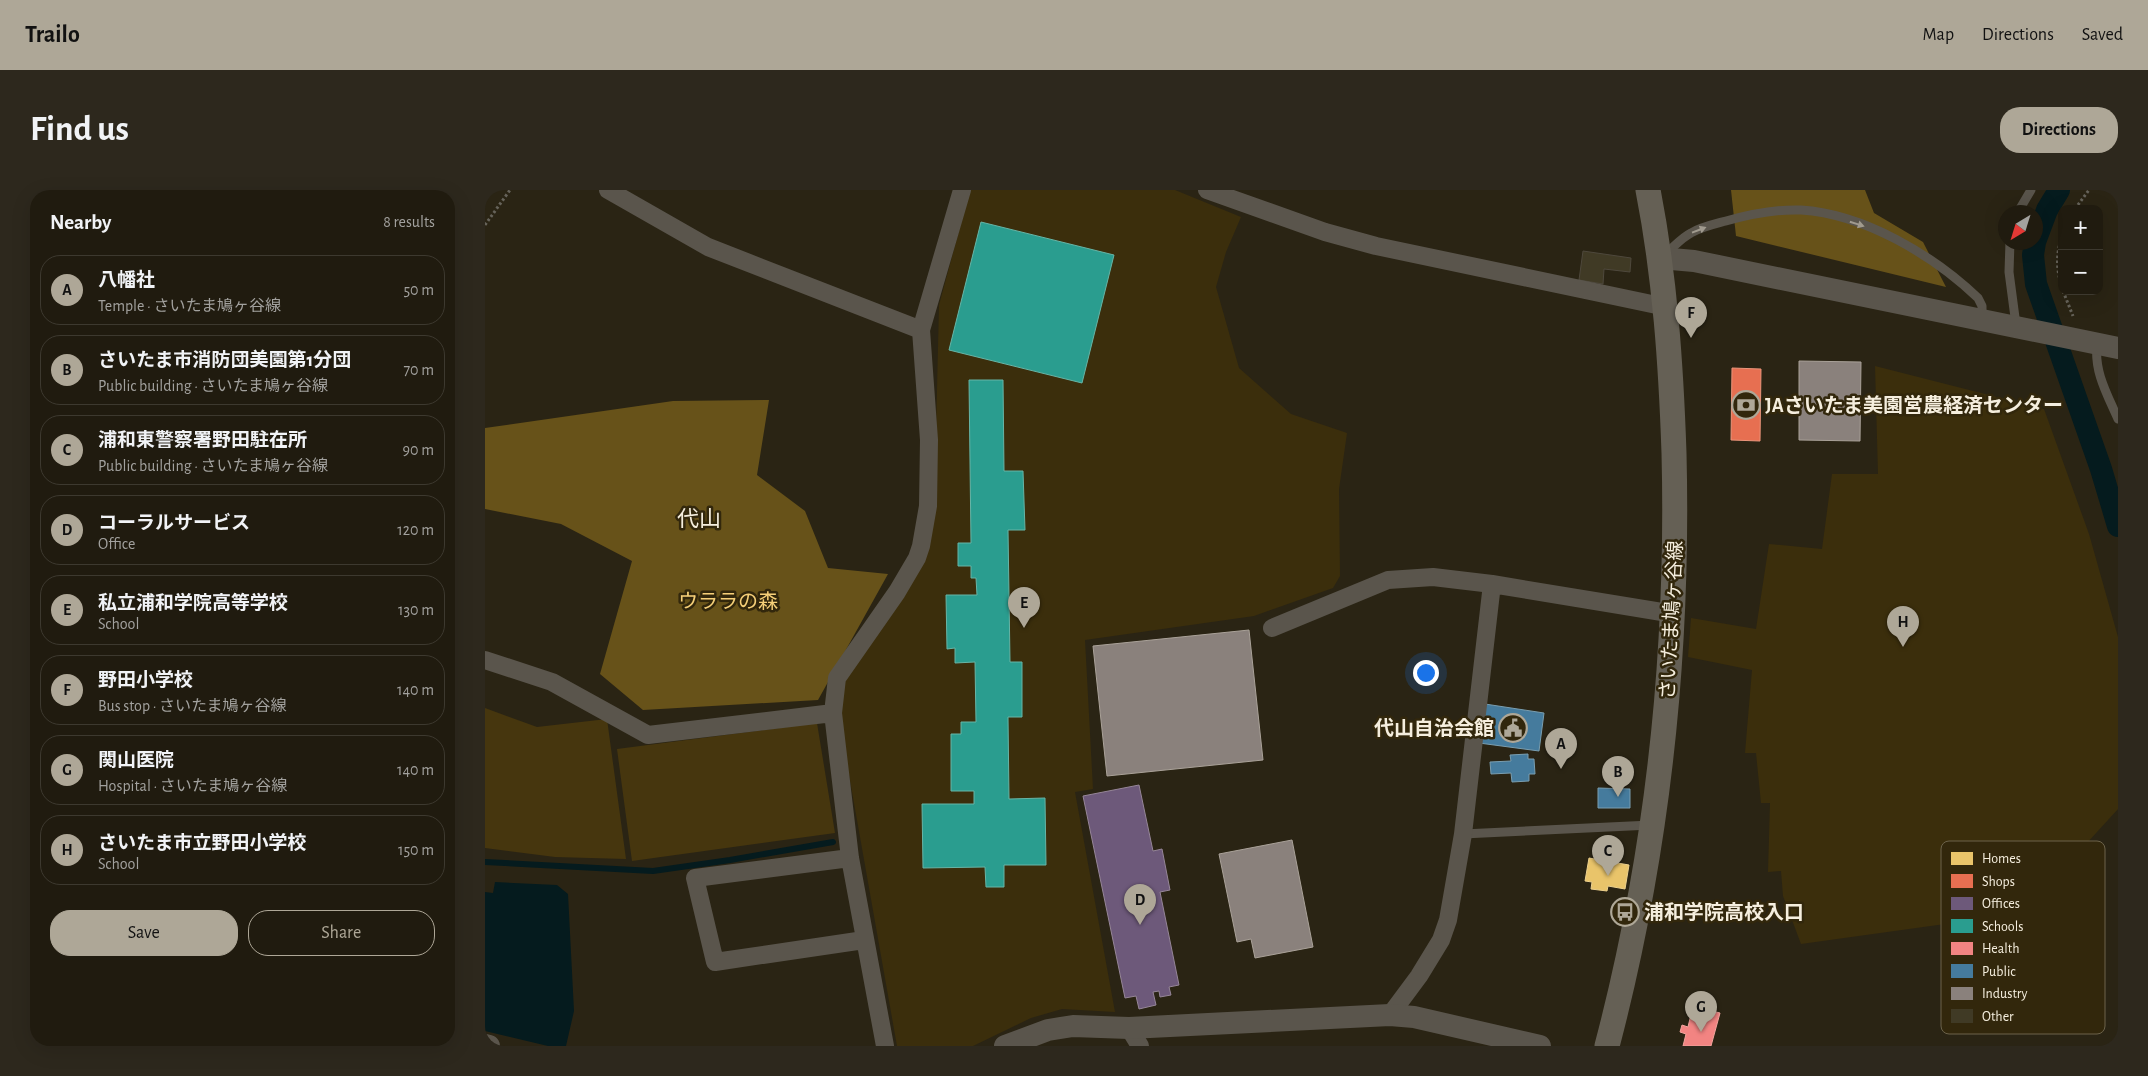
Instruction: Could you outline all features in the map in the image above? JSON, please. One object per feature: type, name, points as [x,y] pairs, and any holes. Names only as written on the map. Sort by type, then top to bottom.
[{"type":"main road","name":"さいたま鳩ヶ谷線","points":[[1607,1046],[1626,971],[1653,825],[1670,678],[1674,614],[1675,503],[1666,307],[1660,258],[1648,190]]},
{"type":"street","points":[[608,190],[708,247],[921,330]]},
{"type":"street","points":[[885,1046],[848,845],[833,713],[837,678],[897,592],[917,558],[921,546],[928,506],[929,450],[921,330],[962,190]]},
{"type":"street","points":[[1207,190],[1325,232],[1376,246],[1666,307]]},
{"type":"street","points":[[1660,258],[1694,261],[2023,329],[2073,332],[2108,346]]},
{"type":"street","points":[[1272,628],[1388,580],[1433,578],[1493,584],[1674,614]]},
{"type":"street","points":[[1390,1015],[1419,976],[1441,940],[1448,920],[1463,834],[1493,584]]},
{"type":"street","points":[[485,660],[552,682],[648,735],[833,713]]},
{"type":"street","points":[[848,845],[695,878],[715,962],[864,940]]},
{"type":"street","points":[[1005,1046],[1048,1030],[1073,1026],[1135,1037],[1390,1015],[1414,1017],[1540,1046]]},
{"type":"street","points":[[485,1045],[489,1046]]},
{"type":"lane","points":[[2023,205],[2031,190]]},
{"type":"lane","points":[[1660,258],[1685,237],[1708,226],[1756,212],[1803,210],[1837,217],[1872,228],[1926,255],[1978,298],[1982,306],[1982,321]]},
{"type":"lane","points":[[2010,250],[2009,272],[2023,329]]},
{"type":"lane","points":[[2108,346],[2095,359],[2097,372],[2118,419]]},
{"type":"lane","points":[[1463,834],[1653,825]]},
{"type":"path","points":[[485,226],[510,190]]},
{"type":"path","points":[[2078,205],[2089,190]]},
{"type":"path","points":[[2058,249],[2058,276]]},
{"type":"path","points":[[2065,295],[2073,317],[2073,332]]},
{"type":"shaded area","points":[[970,190],[1175,190],[1241,217],[1226,252],[1216,287],[1239,368],[1291,414],[1347,433],[1339,489],[1340,576],[1333,588],[1254,616],[1085,640],[1093,789],[1075,792],[1115,1012],[1062,1009],[1031,1018],[973,1046],[897,1046],[834,690],[911,577],[936,433],[939,305]]},
{"type":"shaded area","points":[[1875,366],[2044,409],[2089,534],[2118,637],[2118,809],[2089,841],[1941,841],[1941,925],[1801,944],[1783,896],[1781,871],[1768,872],[1770,803],[1761,803],[1756,753],[1745,753],[1752,670],[1688,657],[1691,618],[1756,629],[1769,544],[1822,549],[1832,474],[1878,474]]},
{"type":"shaded area","points":[[485,708],[537,727],[607,719],[626,859],[555,857],[485,848]]},
{"type":"shaded area","points":[[817,723],[835,833],[632,861],[617,749]]},
{"type":"green space","points":[[1731,190],[1865,190],[1874,213],[1923,242],[1946,287],[1736,236]]},
{"type":"green space","name":"ウララの森","points":[[769,400],[757,475],[805,511],[828,568],[888,574],[818,700],[643,710],[600,674],[632,561],[561,524],[485,509],[485,428],[673,401]]},
{"type":"water","points":[[495,882],[557,885],[568,894],[574,1011],[566,1046],[548,1046],[485,1031],[485,892],[493,893]]},
{"type":"building: Homes","points":[[1589,858],[1629,865],[1625,889],[1608,886],[1607,891],[1591,889],[1592,882],[1585,881]]},
{"type":"building: Shops","points":[[1732,368],[1761,369],[1760,441],[1731,440]]},
{"type":"building: Offices","points":[[1139,785],[1153,851],[1162,849],[1170,890],[1160,892],[1179,985],[1169,987],[1171,995],[1160,997],[1159,991],[1153,992],[1156,1005],[1139,1009],[1136,996],[1125,998],[1083,796]]},
{"type":"building: Schools","points":[[981,222],[1114,255],[1082,383],[949,350]]},
{"type":"building: Schools","points":[[969,380],[1003,380],[1004,471],[1023,471],[1025,530],[1008,530],[1010,662],[1022,662],[1022,717],[1008,717],[1009,799],[1045,798],[1046,865],[1004,865],[1004,887],[986,887],[985,867],[923,868],[922,804],[974,804],[974,791],[951,791],[951,734],[961,734],[961,722],[976,722],[975,662],[955,663],[955,648],[947,649],[946,595],[977,595],[976,578],[971,578],[971,566],[958,566],[958,543],[971,543]]},
{"type":"building: Health","points":[[1693,1006],[1720,1013],[1711,1046],[1683,1046],[1686,1034],[1680,1032],[1682,1025],[1688,1027]]},
{"type":"building: Public","points":[[1485,704],[1544,713],[1539,751],[1479,743]]},
{"type":"building: Public","points":[[1528,754],[1528,759],[1534,759],[1535,774],[1529,774],[1529,781],[1512,782],[1511,773],[1491,774],[1490,762],[1511,761],[1510,755]]},
{"type":"building: Public","points":[[1598,788],[1630,789],[1630,808],[1598,808]]},
{"type":"building: Industry","points":[[1799,361],[1861,362],[1860,441],[1799,440]]},
{"type":"building: Industry","points":[[1249,630],[1263,760],[1107,776],[1093,646]]},
{"type":"building: Industry","points":[[1292,840],[1313,947],[1255,958],[1251,939],[1237,942],[1219,854]]},
{"type":"building: Other","points":[[1583,251],[1631,258],[1630,272],[1604,269],[1603,284],[1579,280]]},
{"type":"waterway","points":[[2043,221],[2059,190]]},
{"type":"waterway","points":[[2034,250],[2036,284],[2101,469],[2118,526]]},
{"type":"waterway","points":[[485,862],[653,871],[833,842]]},
{"type":"place","name":"野田小学校","points":[[1691,338]]},
{"type":"place","name":"JAさいたま美園営農経済センター","points":[[1746,405]]},
{"type":"place","name":"私立浦和学院高等学校","points":[[1024,628]]},
{"type":"place","name":"さいたま市立野田小学校","points":[[1903,647]]},
{"type":"place","name":"代山自治会館","points":[[1513,728]]},
{"type":"place","name":"八幡社","points":[[1561,769]]},
{"type":"place","name":"さいたま市消防団美園第1分団","points":[[1618,797]]},
{"type":"place","name":"浦和東警察署野田駐在所","points":[[1608,876]]},
{"type":"place","name":"浦和学院高校入口","points":[[1625,912]]},
{"type":"place","name":"コーラルサービス","points":[[1140,925]]},
{"type":"place","name":"関山医院","points":[[1701,1032]]},
{"type":"district","name":"代山","points":[[699,518]]}]
